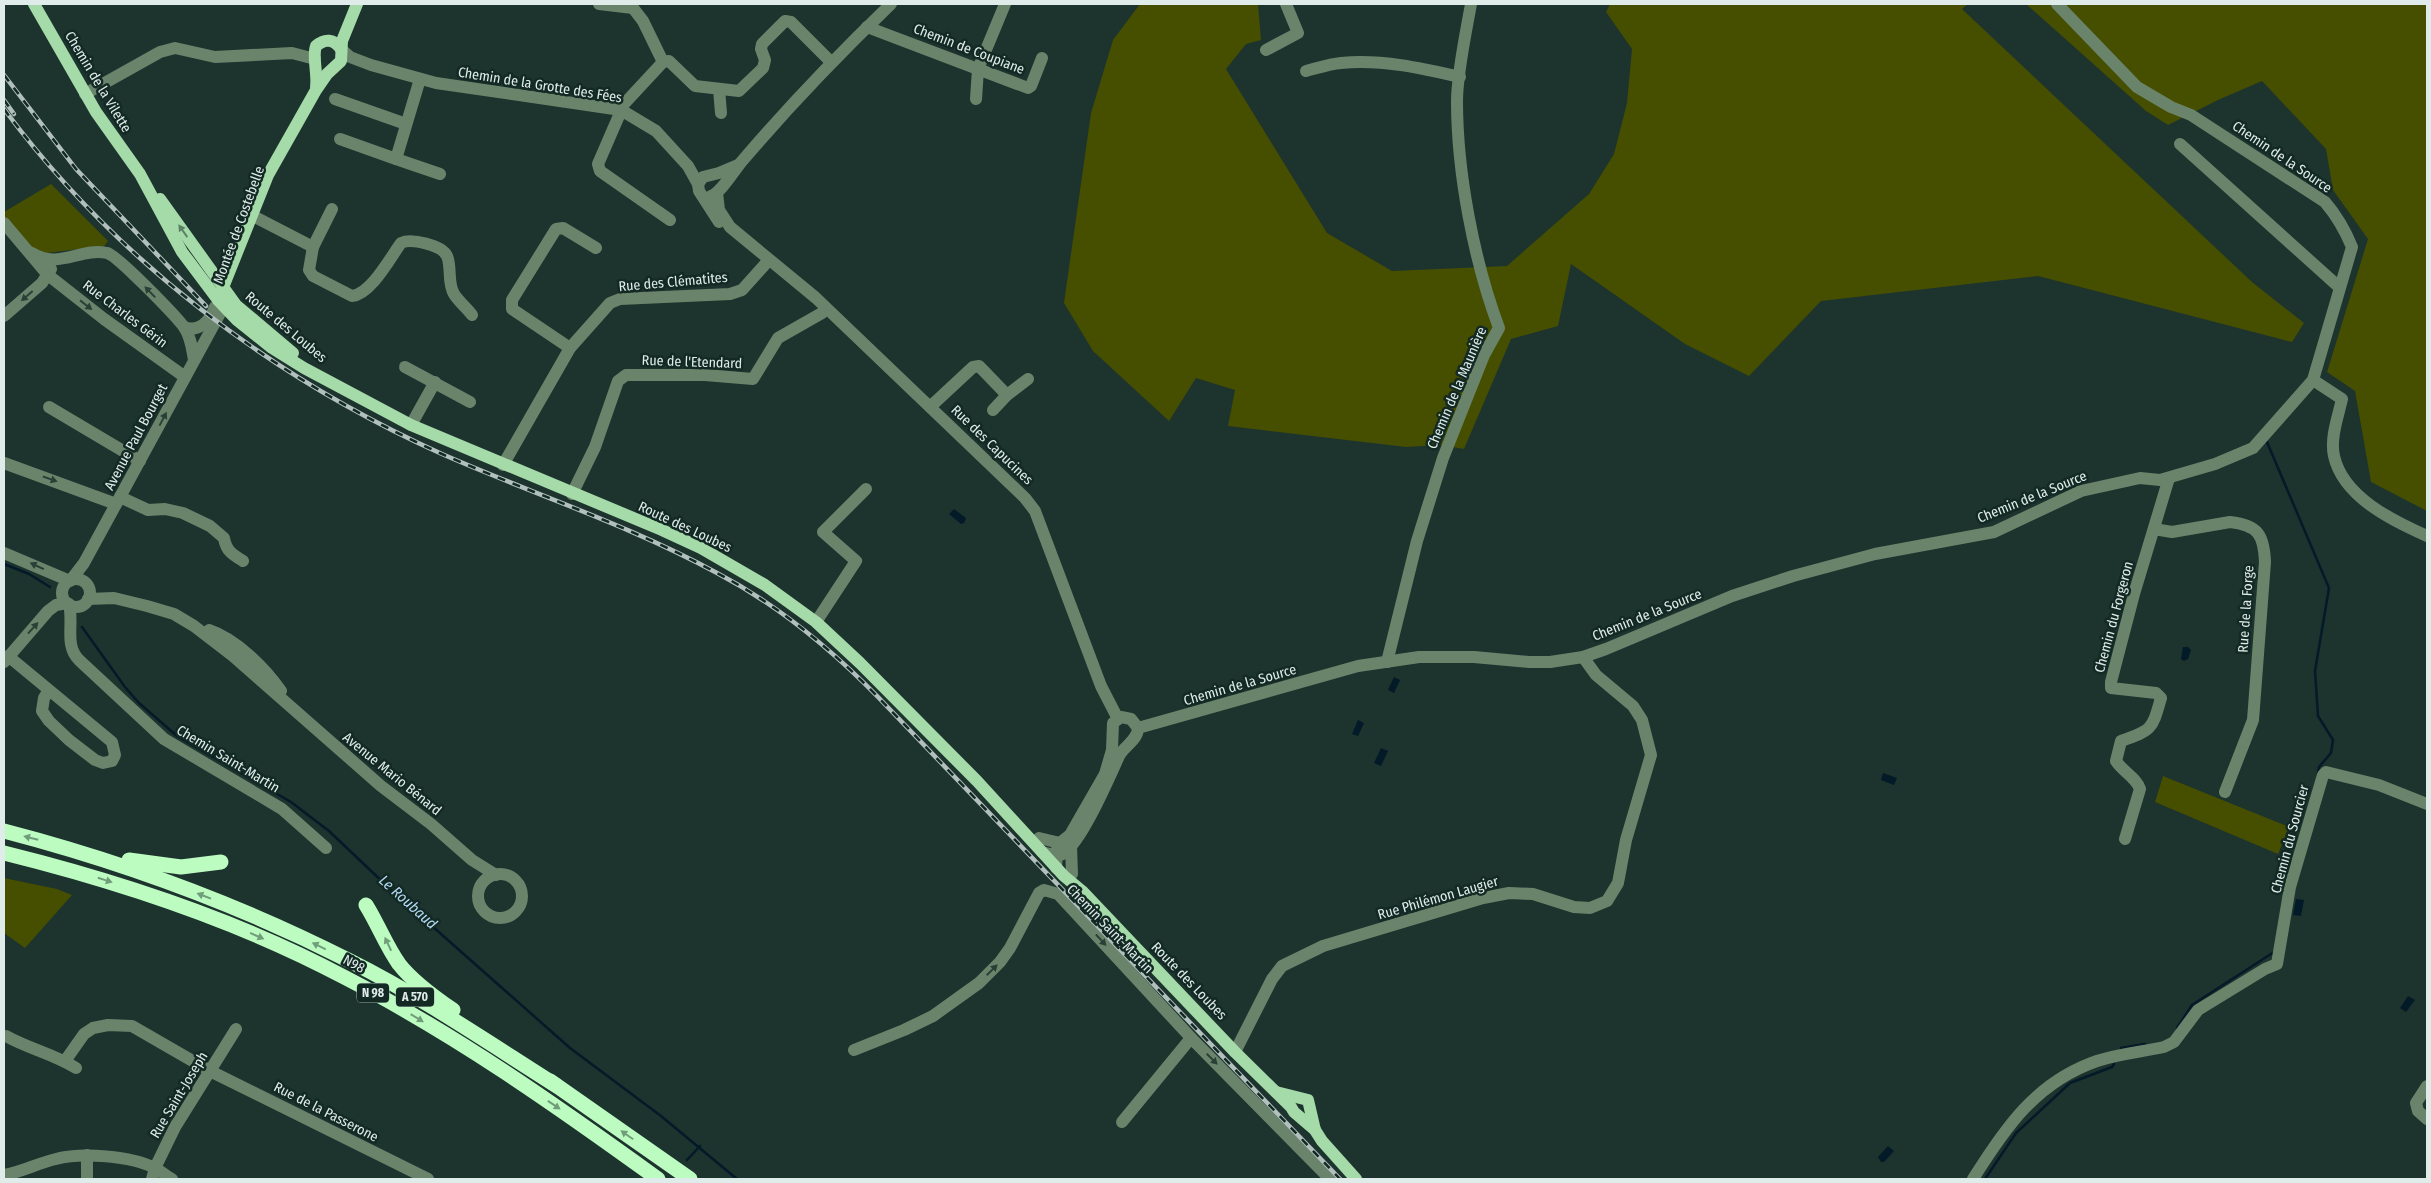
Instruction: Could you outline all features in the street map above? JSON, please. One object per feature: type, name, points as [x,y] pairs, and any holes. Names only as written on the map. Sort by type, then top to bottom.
[{"type":"highway","points":[[4,832],[53,844],[168,867],[221,862]]},
{"type":"highway","name":"N 98","points":[[53,844],[171,883],[265,920],[351,961],[405,991],[557,1086]]},
{"type":"highway","name":"N98","points":[[4,853],[58,866],[121,885],[207,915],[343,976],[471,1050],[572,1117],[658,1179]]},
{"type":"highway","points":[[366,905],[378,924],[390,950],[407,974],[557,1086],[689,1179]]},
{"type":"main road","name":"Chemin de la Vilette","points":[[34,4],[85,94],[210,271],[223,298]]},
{"type":"main road","name":"Montée de Costebelle","points":[[316,90],[318,74],[314,52],[341,24],[350,4]]},
{"type":"main road","name":"Montée de Costebelle","points":[[223,298],[268,174],[316,90],[342,58],[342,41],[357,4]]},
{"type":"main road","points":[[324,42],[334,42],[341,48]]},
{"type":"main road","points":[[315,61],[323,68],[336,66]]},
{"type":"main road","name":"Chemin de la Vilette","points":[[140,174],[182,252],[223,298]]},
{"type":"main road","name":"Montée de Costebelle","points":[[223,298],[230,273],[254,216]]},
{"type":"main road","name":"Montée de Costebelle","points":[[210,271],[221,275],[230,273]]},
{"type":"main road","name":"Route des Loubes","points":[[223,298],[235,318],[272,348],[326,380],[410,425],[701,548],[765,585],[816,622],[906,707],[1042,852],[1072,874],[1082,891]]},
{"type":"main road","name":"Route des Loubes","points":[[223,298],[326,380]]},
{"type":"main road","name":"Route des Loubes","points":[[977,781],[1039,838],[1056,862],[1082,891],[1235,1052],[1275,1091],[1299,1107],[1328,1149],[1356,1179]]},
{"type":"street","points":[[599,4],[632,8],[643,21],[663,62]]},
{"type":"street","points":[[738,165],[704,182],[710,196],[733,174],[738,165],[831,62],[891,4]]},
{"type":"street","points":[[976,99],[978,69],[1005,4]]},
{"type":"street","points":[[1266,50],[1298,33],[1286,4]]},
{"type":"street","name":"Chemin de la Maunière","points":[[1386,662],[1417,541],[1443,458],[1484,354],[1499,328],[1489,301],[1465,195],[1457,100],[1471,4]]},
{"type":"street","name":"Chemin de la Source","points":[[1138,728],[1358,666],[1419,657],[1446,656],[1550,662],[1583,657],[1606,650],[1732,596],[1793,576],[1875,554],[1994,532],[2081,491],[2140,478],[2160,480],[2169,478],[2215,464],[2253,448],[2313,380],[2352,247],[2344,229],[2325,202],[2191,115],[2171,107],[2137,87],[2057,4]]},
{"type":"street","points":[[670,220],[600,171],[598,164],[624,104],[663,62],[669,61],[695,86],[740,90],[763,68],[765,60],[761,49],[762,44],[785,21],[791,22],[831,62]]},
{"type":"street","name":"Chemin de Coupiane","points":[[867,27],[1028,88],[1031,86],[1042,58]]},
{"type":"street","points":[[85,94],[160,52],[174,48],[216,57],[292,53],[324,42]]},
{"type":"street","name":"Chemin de la Grotte des Fées","points":[[341,48],[350,57],[370,65],[420,79],[458,87],[621,110],[656,131],[704,182],[718,181],[718,190]]},
{"type":"street","points":[[292,53],[315,61]]},
{"type":"street","name":"Chemin de la Grotte des Fées","points":[[336,66],[350,62],[370,65]]},
{"type":"street","points":[[1306,71],[1340,63],[1374,62],[1417,67],[1460,77]]},
{"type":"street","points":[[396,159],[420,79]]},
{"type":"street","points":[[719,89],[721,113]]},
{"type":"street","points":[[335,99],[406,124]]},
{"type":"street","points":[[340,139],[440,174]]},
{"type":"street","points":[[2180,144],[2339,287]]},
{"type":"street","name":"Rue des Capucines","points":[[704,182],[714,215],[726,230],[759,252]]},
{"type":"street","name":"Rue des Capucines","points":[[718,190],[719,210],[726,222],[826,309],[1025,498],[1036,511],[1101,686],[1118,718]]},
{"type":"street","points":[[332,208],[313,247],[308,270],[313,276],[352,296],[366,291],[401,243],[417,240],[442,251],[447,256],[449,280],[454,294],[472,315]]},
{"type":"street","points":[[254,216],[313,247]]},
{"type":"street","name":"Rue Charles Gérin","points":[[4,223],[48,275],[104,319],[185,377]]},
{"type":"street","points":[[570,348],[512,308],[512,300],[556,229],[563,228],[596,248]]},
{"type":"street","points":[[29,251],[47,260],[60,260],[98,252],[115,256],[184,327],[192,344],[194,360]]},
{"type":"street","points":[[4,316],[42,283],[60,260]]},
{"type":"street","name":"Rue des Clématites","points":[[502,464],[570,348],[610,303],[620,299],[730,294],[742,290],[769,260]]},
{"type":"street","points":[[184,327],[196,329],[205,324],[223,298]]},
{"type":"street","name":"Avenue Paul Bourget","points":[[71,580],[84,563],[214,326],[223,298]]},
{"type":"street","name":"Rue de l'Etendard","points":[[572,494],[595,446],[618,381],[626,375],[705,375],[753,379],[778,338],[826,309]]},
{"type":"street","points":[[214,326],[226,317],[235,318]]},
{"type":"street","points":[[930,407],[973,367],[979,366],[1007,395]]},
{"type":"street","points":[[405,367],[470,402]]},
{"type":"street","points":[[993,410],[1007,395],[1028,378]]},
{"type":"street","points":[[2313,380],[2342,399],[2334,431],[2334,456],[2346,482],[2373,506],[2427,536]]},
{"type":"street","points":[[410,425],[435,382]]},
{"type":"street","points":[[49,407],[140,461]]},
{"type":"street","points":[[4,463],[148,510],[165,509],[182,513],[210,526],[224,538],[225,546],[230,553],[243,561]]},
{"type":"street","name":"Chemin du Forgeron","points":[[2125,839],[2140,788],[2138,781],[2122,770],[2116,762],[2121,741],[2145,733],[2154,722],[2161,698],[2156,694],[2111,688],[2111,682],[2134,594],[2169,478]]},
{"type":"street","points":[[816,622],[856,561],[823,532],[866,489]]},
{"type":"street","name":"Rue de la Forge","points":[[2154,529],[2172,532],[2230,522],[2239,523],[2255,530],[2261,536],[2264,545],[2265,562],[2253,720],[2225,792]]},
{"type":"street","points":[[4,554],[71,580],[79,579],[86,583]]},
{"type":"street","points":[[49,690],[44,698],[42,711],[49,721],[95,760],[103,762],[112,761],[115,755],[112,742],[49,690],[6,659],[52,608],[68,603],[76,606],[86,601],[90,591],[86,583],[84,563]]},
{"type":"street","points":[[68,603],[62,592],[65,585],[71,580]]},
{"type":"street","name":"Avenue Mario Bénard","points":[[86,583],[126,595],[147,606]]},
{"type":"street","name":"Avenue Mario Bénard","points":[[86,601],[114,598],[174,614],[194,626],[233,656],[363,771],[431,824],[472,860],[496,875]]},
{"type":"street","name":"Chemin Saint-Martin","points":[[72,623],[86,601]]},
{"type":"street","name":"Chemin Saint-Martin","points":[[68,603],[72,623],[69,642],[73,654],[150,726],[187,754],[282,809],[326,848]]},
{"type":"street","name":"Rue Philémon Laugier","points":[[1235,1052],[1272,980],[1282,966],[1323,946],[1482,898],[1509,893],[1533,894],[1574,907],[1590,908],[1607,901],[1618,883],[1626,840],[1652,755],[1642,720],[1633,706],[1596,675],[1583,657]]},
{"type":"street","points":[[1056,862],[1070,835],[1105,774],[1112,750],[1112,726],[1118,718],[1132,719],[1138,728],[1136,735],[1120,754],[1101,795],[1066,844],[1072,874]]},
{"type":"street","points":[[1112,734],[1120,742],[1131,741]]},
{"type":"street","name":"Chemin du Sourcier","points":[[1972,1179],[2014,1117],[2048,1087],[2068,1073],[2096,1061],[2164,1046],[2174,1042],[2198,1010],[2265,969],[2277,964],[2290,887],[2323,775],[2326,772],[2379,785],[2427,804]]},
{"type":"street","points":[[1039,838],[1066,844]]},
{"type":"street","points":[[472,860],[478,872],[479,903],[486,914],[492,917],[505,918],[516,912],[522,901],[520,888],[512,879],[496,875],[485,880],[479,890]]},
{"type":"street","name":"Chemin Saint-Martin","points":[[854,1050],[925,1020],[979,983],[1000,962],[1039,893],[1050,890],[1058,894],[1192,1038],[1330,1179]]},
{"type":"street","name":"Rue de la Passerone","points":[[65,1061],[84,1034],[93,1028],[108,1025],[132,1026],[210,1071],[428,1179]]},
{"type":"street","name":"Rue Saint-Joseph","points":[[154,1174],[176,1127],[236,1029]]},
{"type":"street","points":[[6,1036],[65,1061],[76,1068]]},
{"type":"street","points":[[1122,1122],[1192,1038]]},
{"type":"street","points":[[2427,1086],[2416,1103],[2418,1111],[2427,1119]]},
{"type":"street","points":[[87,1155],[87,1179]]},
{"type":"street","points":[[4,1175],[56,1158],[87,1155],[114,1157],[154,1174],[172,1179]]},
{"type":"green space","points":[[1140,4],[1258,4],[1261,40],[1246,44],[1226,69],[1327,233],[1392,271],[1507,266],[1589,194],[1614,154],[1627,103],[1632,49],[1606,12],[1610,4],[1968,4],[1962,9],[2252,282],[2304,323],[2292,342],[2038,276],[1821,301],[1749,376],[1685,344],[1571,264],[1558,326],[1511,339],[1464,449],[1442,445],[1406,447],[1228,426],[1235,390],[1196,378],[1169,421],[1093,351],[1064,303],[1091,113],[1113,40]]},
{"type":"green space","points":[[2026,4],[2427,4],[2427,511],[2371,482],[2355,391],[2327,372],[2368,239],[2333,190],[2326,149],[2262,81],[2168,125],[2146,111]]},
{"type":"green space","points":[[51,184],[108,241],[104,246],[38,254],[24,242],[4,216],[4,212]]},
{"type":"green space","points":[[2163,776],[2289,827],[2278,854],[2155,802]]},
{"type":"green space","points":[[4,878],[57,889],[72,895],[25,948],[4,933]]},
{"type":"water","points":[[954,509],[966,518],[964,523],[961,524],[949,514]]},
{"type":"water","points":[[2183,647],[2188,647],[2191,650],[2188,659],[2184,661],[2181,659]]},
{"type":"water","points":[[1394,677],[1400,680],[1394,693],[1388,690]]},
{"type":"water","points":[[1358,720],[1364,723],[1358,736],[1352,734]]},
{"type":"water","points":[[1381,748],[1388,751],[1381,766],[1374,763]]},
{"type":"water","points":[[1883,773],[1897,778],[1894,785],[1881,780]]},
{"type":"water","points":[[2296,899],[2304,900],[2301,916],[2293,915]]},
{"type":"water","points":[[2408,996],[2415,1000],[2406,1012],[2400,1008]]},
{"type":"water","points":[[1888,1146],[1894,1151],[1884,1162],[1881,1162],[1878,1157]]},
{"type":"waterway","points":[[2267,442],[2329,588],[2315,671],[2318,716],[2333,740],[2331,753],[2319,767],[2318,773]]},
{"type":"waterway","name":"Le Roubaud","points":[[4,564],[29,574],[50,587]]},
{"type":"waterway","name":"Le Roubaud","points":[[82,627],[125,687],[139,703],[177,736],[291,802],[329,831],[389,888],[570,1048],[661,1116],[737,1179]]},
{"type":"waterway","points":[[2177,1028],[2192,1005],[2274,952]]},
{"type":"waterway","points":[[2121,1048],[2145,1044]]},
{"type":"waterway","points":[[1985,1179],[2016,1133],[2070,1083],[2112,1067],[2114,1064]]},
{"type":"waterway","points":[[687,1160],[700,1146]]},
{"type":"railway","points":[[4,75],[76,169],[206,306]]},
{"type":"railway","points":[[4,100],[14,114]]},
{"type":"railway","points":[[4,109],[48,164],[96,216],[147,264],[201,309],[258,351],[317,389],[379,423],[442,454],[650,540],[717,573],[782,613],[822,645],[878,697],[1340,1179]]}]
